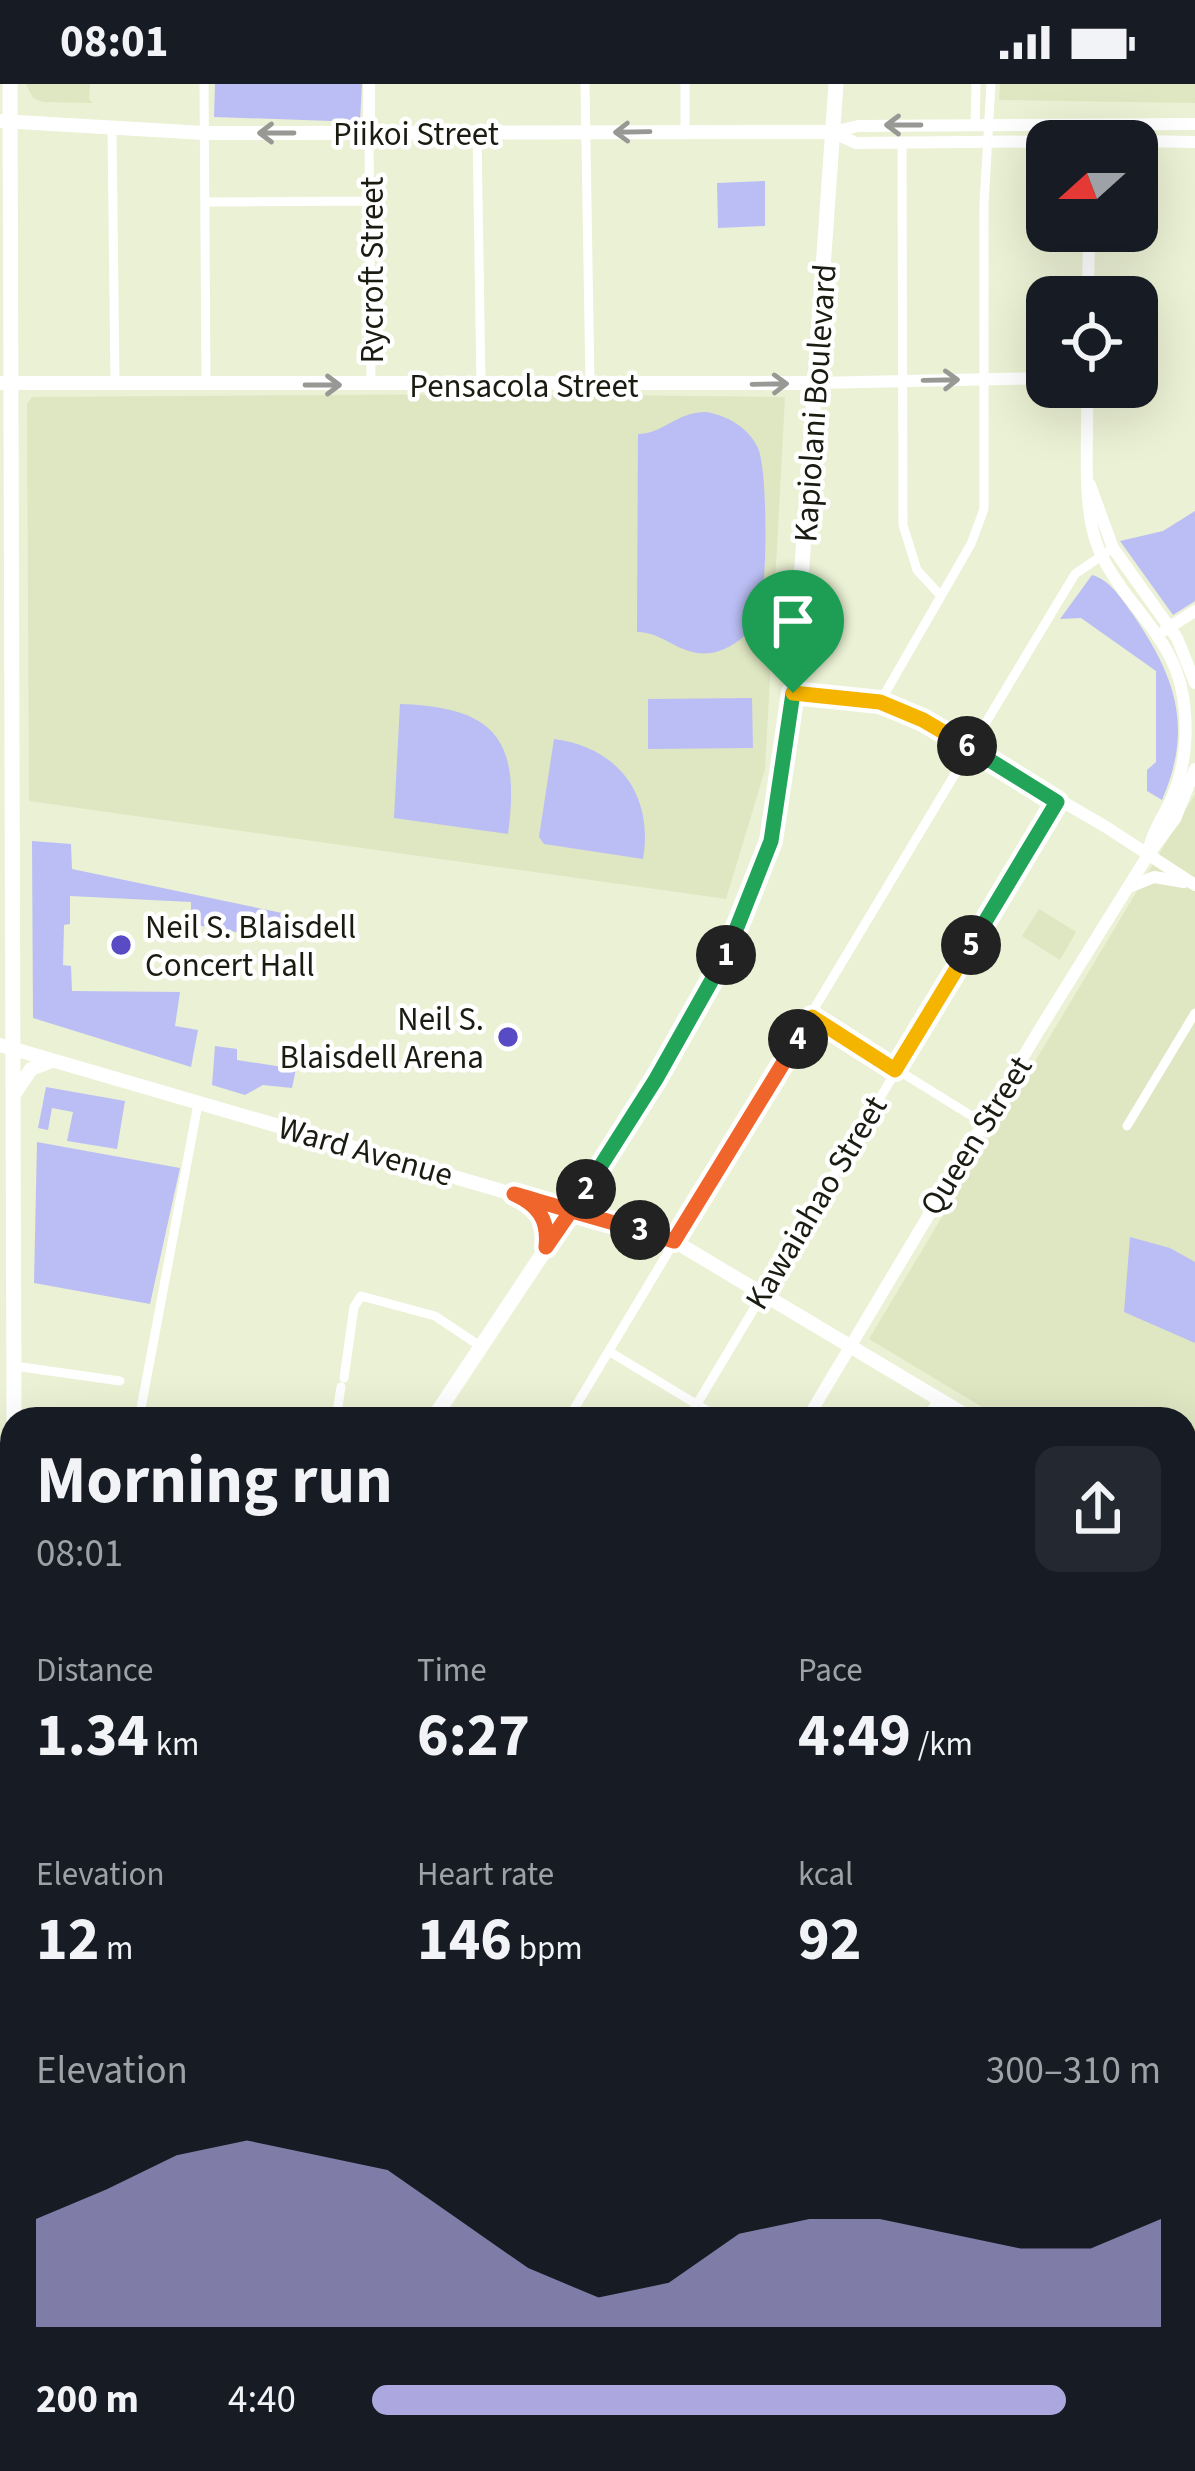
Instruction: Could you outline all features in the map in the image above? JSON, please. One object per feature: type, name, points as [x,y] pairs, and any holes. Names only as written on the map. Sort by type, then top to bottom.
[{"type":"main road","points":[[10,84],[5,122],[6,1047],[13,1096],[13,1407]]},
{"type":"main road","name":"Kapiolani Boulevard","points":[[441,1407],[572,1211],[688,1024],[744,917],[771,841],[793,693],[836,84]]},
{"type":"main road","name":"Piikoi Street","points":[[5,122],[204,134],[833,132]]},
{"type":"main road","name":"Pensacola Street","points":[[5,383],[815,383]]},
{"type":"main road","name":"Ward Avenue","points":[[6,1047],[674,1241],[952,1407]]},
{"type":"main road","points":[[13,1096],[31,1069],[52,1061]]},
{"type":"main road","points":[[514,1194],[534,1205],[542,1216],[546,1247]]},
{"type":"street","points":[[204,84],[206,384]]},
{"type":"street","name":"Rycroft Street","points":[[369,84],[371,385]]},
{"type":"street","points":[[585,84],[590,385]]},
{"type":"street","points":[[685,84],[685,131]]},
{"type":"street","points":[[880,702],[979,527],[984,509],[986,142],[976,84]]},
{"type":"street","points":[[982,125],[991,84]]},
{"type":"street","name":"Piikoi Street","points":[[1158,129],[1195,124]]},
{"type":"street","name":"Piikoi Street","points":[[833,132],[858,126],[982,125],[1026,130]]},
{"type":"street","points":[[112,128],[115,384]]},
{"type":"street","points":[[477,131],[481,385]]},
{"type":"street","name":"Piikoi Street","points":[[833,132],[856,143],[1026,140]]},
{"type":"street","points":[[1158,141],[1195,142]]},
{"type":"street","points":[[902,144],[903,525],[917,570],[941,596]]},
{"type":"street","points":[[207,202],[371,201]]},
{"type":"street","name":"Pensacola Street","points":[[815,383],[1026,379]]},
{"type":"street","name":"Queen Street","points":[[1088,408],[1090,484],[1107,550],[1195,683]]},
{"type":"street","points":[[576,1407],[1075,574],[1107,550]]},
{"type":"street","points":[[1164,630],[1195,611]]},
{"type":"street","name":"Queen Street","points":[[1148,855],[1150,839],[1179,779],[1186,731],[1182,685],[1164,630]]},
{"type":"street","points":[[793,693],[880,702],[923,720],[1193,884]]},
{"type":"street","name":"Queen Street","points":[[813,1407],[983,1123],[1148,855],[1175,819],[1195,769]]},
{"type":"street","name":"Kawaiahao Street","points":[[695,1407],[1057,802]]},
{"type":"street","points":[[1128,888],[1154,877],[1193,884]]},
{"type":"street","points":[[1127,1126],[1195,1013]]},
{"type":"street","points":[[812,1017],[983,1123]]},
{"type":"street","points":[[141,1407],[199,1104]]},
{"type":"street","points":[[338,1407],[354,1307],[361,1296],[436,1316],[480,1346]]},
{"type":"street","points":[[610,1352],[702,1407]]},
{"type":"street","points":[[14,1366],[120,1381]]},
{"type":"street","points":[[933,1407],[938,1399]]},
{"type":"shaded area","points":[[26,84],[90,84],[93,103],[43,102],[33,98]]},
{"type":"shaded area","points":[[215,84],[362,84],[360,122],[214,117]]},
{"type":"shaded area","points":[[1000,84],[1195,84],[1195,103],[999,100]]},
{"type":"shaded area","points":[[765,181],[765,226],[718,228],[717,183]]},
{"type":"shaded area","points":[[32,397],[785,397],[765,770],[726,899],[29,801],[27,404]]},
{"type":"shaded area","points":[[706,412],[737,424],[758,448],[766,532],[758,617],[735,643],[704,653],[637,632],[638,434]]},
{"type":"shaded area","points":[[1195,511],[1195,601],[1173,615],[1120,541],[1163,531]]},
{"type":"shaded area","points":[[1092,575],[1124,601],[1169,680],[1178,725],[1177,748],[1162,800],[1147,791],[1147,770],[1156,762],[1156,671],[1081,618],[1060,619]]},
{"type":"shaded area","points":[[752,698],[753,748],[648,749],[648,699]]},
{"type":"shaded area","points":[[400,704],[459,712],[494,734],[510,774],[508,834],[394,818]]},
{"type":"shaded area","points":[[554,739],[596,752],[627,778],[643,814],[643,859],[544,844],[539,837]]},
{"type":"shaded area","points":[[1195,794],[1195,1407],[982,1407],[869,1339]]},
{"type":"shaded area","points":[[32,841],[71,844],[72,869],[282,913],[279,940],[191,924],[191,902],[70,896],[63,965],[71,966],[72,991],[180,992],[175,1026],[198,1030],[191,1067],[33,1018]]},
{"type":"shaded area","points":[[1039,909],[1076,932],[1060,960],[1022,936]]},
{"type":"shaded area","points":[[215,1046],[237,1049],[237,1060],[296,1069],[292,1088],[263,1085],[245,1095],[212,1085]]},
{"type":"shaded area","points":[[46,1087],[125,1101],[117,1149],[67,1141],[73,1112],[52,1108],[48,1130],[38,1128]]},
{"type":"shaded area","points":[[37,1142],[180,1168],[150,1304],[34,1283]]},
{"type":"shaded area","points":[[1130,1237],[1170,1248],[1195,1262],[1195,1343],[1124,1312]]},
{"type":"place","name":"Neil S. Blaisdell Concert Hall","points":[[121,945]]},
{"type":"place","name":"Neil S. Blaisdell Arena","points":[[508,1037]]},
{"type":"route","points":[[793,693],[771,841],[744,917],[656,1079],[572,1211],[546,1247],[542,1216],[534,1205],[514,1194],[550,1205],[572,1211],[652,1234],[674,1241],[812,1017],[895,1070],[1057,802],[923,720],[880,702],[793,693]]}]
